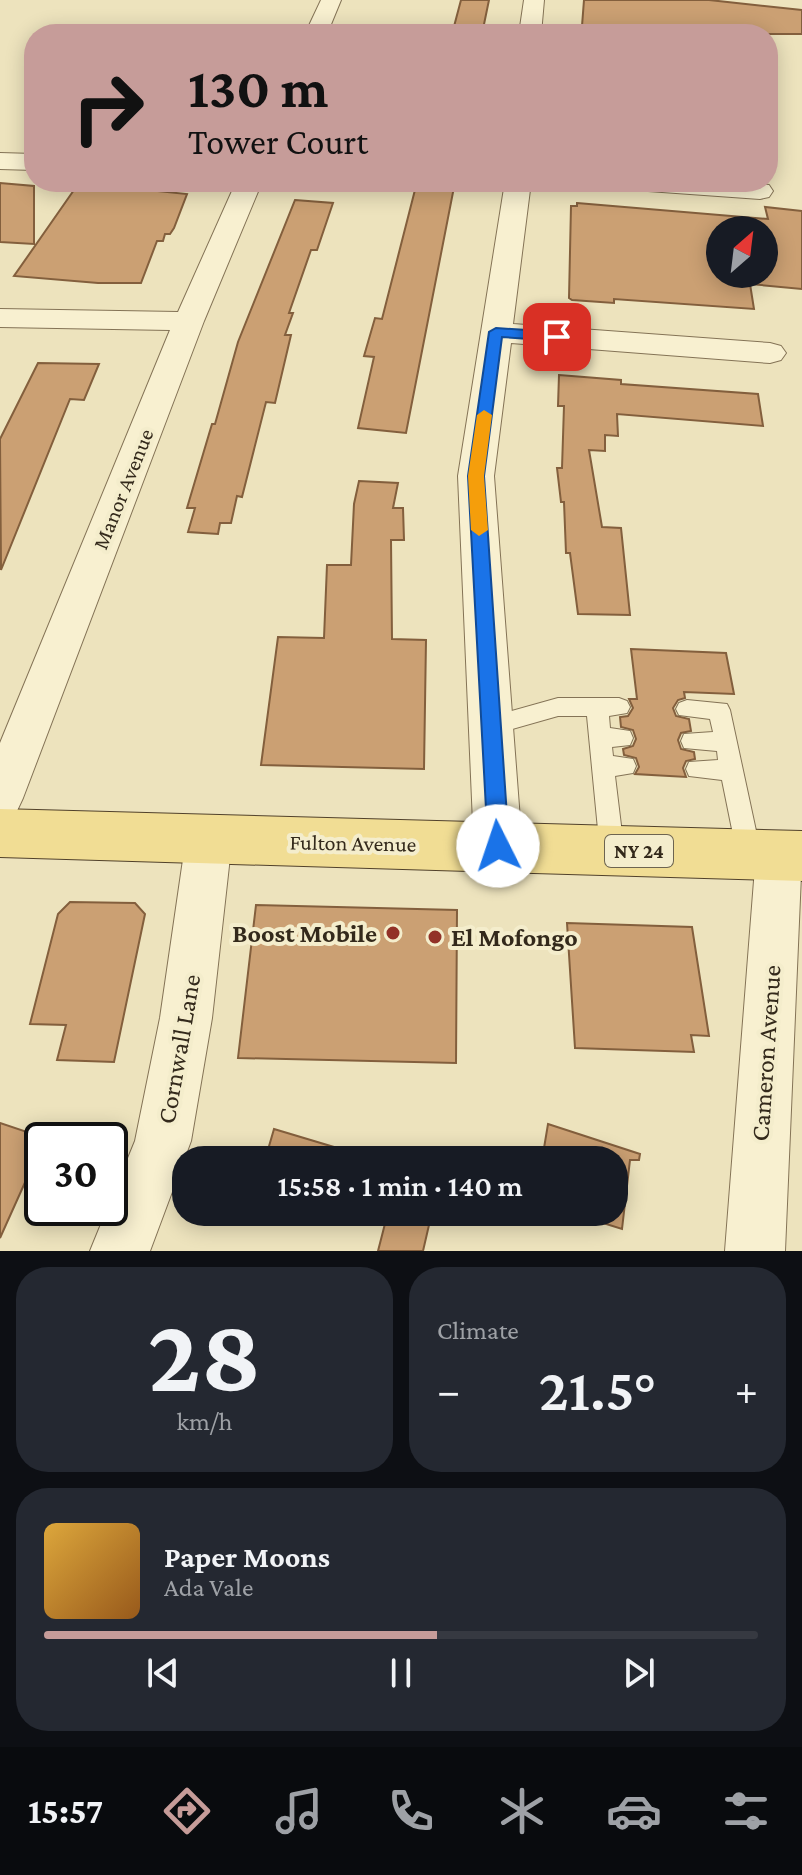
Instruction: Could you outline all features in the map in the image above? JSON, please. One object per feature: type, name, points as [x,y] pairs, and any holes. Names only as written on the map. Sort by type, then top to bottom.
[{"type":"main road","name":"Fulton Avenue","points":[[0,833],[777,855]]},
{"type":"street","points":[[320,24],[331,0]]},
{"type":"street","points":[[531,24],[534,0]]},
{"type":"street","points":[[0,161],[24,162]]},
{"type":"street","name":"Manor Avenue","points":[[0,798],[189,321],[245,192]]},
{"type":"street","points":[[498,846],[476,476],[517,192]]},
{"type":"street","points":[[0,318],[189,321]]},
{"type":"street","points":[[496,332],[770,353]]},
{"type":"street","name":"Cornwall Lane","points":[[120,1251],[163,1141],[186,1018],[209,839]]},
{"type":"street","name":"Cameron Avenue","points":[[755,1251],[777,855]]},
{"type":"lane","points":[[491,726],[558,707],[608,707],[614,766],[612,850]]},
{"type":"lane","points":[[687,709],[719,710],[731,770],[777,855]]},
{"type":"lane","points":[[692,741],[725,742]]},
{"type":"lane","points":[[697,769],[731,770]]},
{"type":"building","points":[[461,0],[489,0],[484,24],[455,24]]},
{"type":"building","points":[[584,0],[709,0],[802,10],[802,34],[778,34],[778,24],[582,24]]},
{"type":"building","points":[[0,183],[24,185],[24,192],[34,192],[34,244],[0,242]]},
{"type":"building","points":[[73,192],[187,194],[174,228],[170,234],[165,234],[163,241],[157,241],[141,283],[14,276]]},
{"type":"building","points":[[414,192],[453,192],[406,433],[358,428],[374,357],[364,356],[375,318],[382,319]]},
{"type":"building","points":[[295,200],[333,203],[317,250],[311,250],[289,313],[293,313],[285,335],[291,335],[275,403],[266,402],[242,497],[237,496],[231,523],[220,523],[218,534],[188,532],[195,508],[187,508],[238,342]]},
{"type":"building","points":[[577,203],[732,216],[706,216],[706,288],[751,288],[754,309],[614,299],[614,303],[572,300],[569,298],[571,206],[577,206]]},
{"type":"building","points":[[765,207],[802,211],[802,289],[778,287],[778,216],[767,216]]},
{"type":"building","points":[[38,363],[99,364],[84,400],[70,399],[1,570],[0,439]]},
{"type":"building","points":[[559,375],[621,380],[621,384],[758,394],[763,426],[617,414],[618,436],[605,435],[605,451],[589,450],[602,527],[621,528],[630,615],[578,614],[570,553],[566,553],[564,502],[561,502],[557,468],[562,468],[564,406],[558,406]]},
{"type":"building","points":[[359,481],[398,483],[393,508],[403,508],[404,540],[391,540],[392,639],[426,640],[424,769],[261,765],[278,637],[324,638],[327,565],[351,565],[354,504]]},
{"type":"building","points":[[631,649],[726,653],[734,694],[684,692],[685,698],[678,700],[673,708],[676,716],[689,719],[691,731],[681,733],[678,740],[681,749],[694,752],[695,759],[686,761],[683,768],[686,777],[635,774],[639,767],[636,758],[624,755],[623,749],[633,746],[636,739],[633,730],[621,727],[620,717],[628,716],[633,708],[629,699],[637,699]]},
{"type":"building","points":[[70,902],[135,903],[145,914],[114,1062],[57,1060],[66,1025],[30,1024],[58,914]]},
{"type":"building","points":[[256,905],[457,910],[456,1063],[238,1058]]},
{"type":"building","points":[[567,923],[692,927],[709,1036],[691,1035],[694,1052],[575,1048]]},
{"type":"building","points":[[0,1123],[24,1131],[24,1185],[0,1238]]},
{"type":"building","points":[[548,1124],[615,1146],[544,1146]]},
{"type":"building","points":[[274,1129],[331,1146],[269,1146]]},
{"type":"building","points":[[628,1150],[640,1154],[639,1160],[630,1160],[628,1177]]},
{"type":"building","points":[[384,1226],[429,1226],[423,1251],[378,1251]]},
{"type":"slow traffic","points":[[479,530],[476,476],[484,415]]},
{"type":"place","name":"Boost Mobile","points":[[393,933]]},
{"type":"place","name":"El Mofongo","points":[[435,937]]},
{"type":"route","points":[[498,846],[476,476],[496,332],[557,337]]}]
